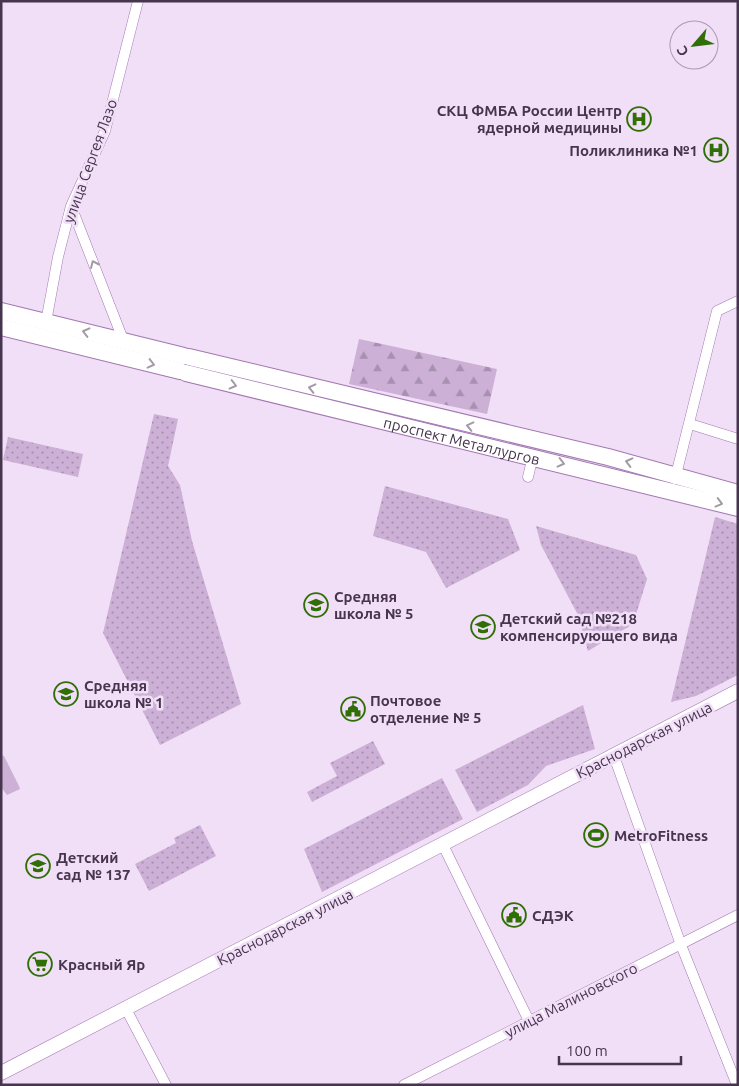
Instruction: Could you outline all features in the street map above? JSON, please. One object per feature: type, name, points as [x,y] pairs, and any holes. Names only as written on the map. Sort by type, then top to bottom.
[{"type":"main road","name":"проспект Металлургов","points":[[1,311],[46,330],[674,482],[738,508]]},
{"type":"main road","name":"проспект Металлургов","points":[[1,327],[46,330],[124,342],[185,364],[533,456],[738,493]]},
{"type":"main road","name":"Краснодарская улица","points":[[1,1073],[738,691]]},
{"type":"street","name":"улица Сергея Лазо","points":[[46,330],[58,257],[70,206],[105,131],[138,1]]},
{"type":"street","points":[[70,206],[124,342]]},
{"type":"street","points":[[674,482],[717,311],[738,301]]},
{"type":"street","points":[[690,424],[738,439]]},
{"type":"street","points":[[528,477],[533,456]]},
{"type":"street","points":[[614,756],[681,944],[737,1085]]},
{"type":"street","points":[[443,845],[529,1022]]},
{"type":"street","name":"улица Малиновского","points":[[404,1085],[738,915]]},
{"type":"street","points":[[126,1008],[166,1085]]},
{"type":"green space","points":[[359,339],[497,369],[487,414],[349,384]]},
{"type":"green space","points":[[154,414],[178,419],[168,466],[180,485],[192,541],[241,704],[160,745],[103,633]]},
{"type":"green space","points":[[8,437],[83,454],[78,477],[3,460]]},
{"type":"green space","points":[[385,486],[508,519],[520,550],[446,588],[426,552],[373,536]]},
{"type":"green space","points":[[715,517],[738,524],[738,675],[696,696],[671,702]]},
{"type":"green space","points":[[536,526],[636,555],[647,579],[633,624],[588,651],[578,615],[541,545]]},
{"type":"green space","points":[[583,705],[595,749],[546,766],[528,785],[477,812],[455,770]]},
{"type":"green space","points":[[373,741],[385,764],[312,802],[307,792],[337,776],[330,763]]},
{"type":"green space","points":[[1,755],[4,756],[20,789],[7,795],[1,787]]},
{"type":"green space","points":[[442,778],[463,819],[322,892],[304,849]]},
{"type":"green space","points":[[200,825],[216,856],[149,891],[135,864],[176,843],[174,838]]},
{"type":"place","name":"СКЦ ФМБА России Центр ядерной медицины","points":[[639,119]]},
{"type":"place","name":"Поликлиника №1","points":[[716,150]]},
{"type":"place","name":"Средняя школа № 5","points":[[316,605]]},
{"type":"place","name":"Детский сад №218 компенсирующего вида","points":[[483,627]]},
{"type":"place","name":"Средняя школа № 1","points":[[66,694]]},
{"type":"place","name":"Почтовое отделение № 5","points":[[353,709]]},
{"type":"place","name":"MetroFitness","points":[[596,835]]},
{"type":"place","name":"Детский сад № 137","points":[[38,866]]},
{"type":"place","name":"СДЭК","points":[[514,915]]},
{"type":"place","name":"Красный Яр","points":[[40,964]]}]
